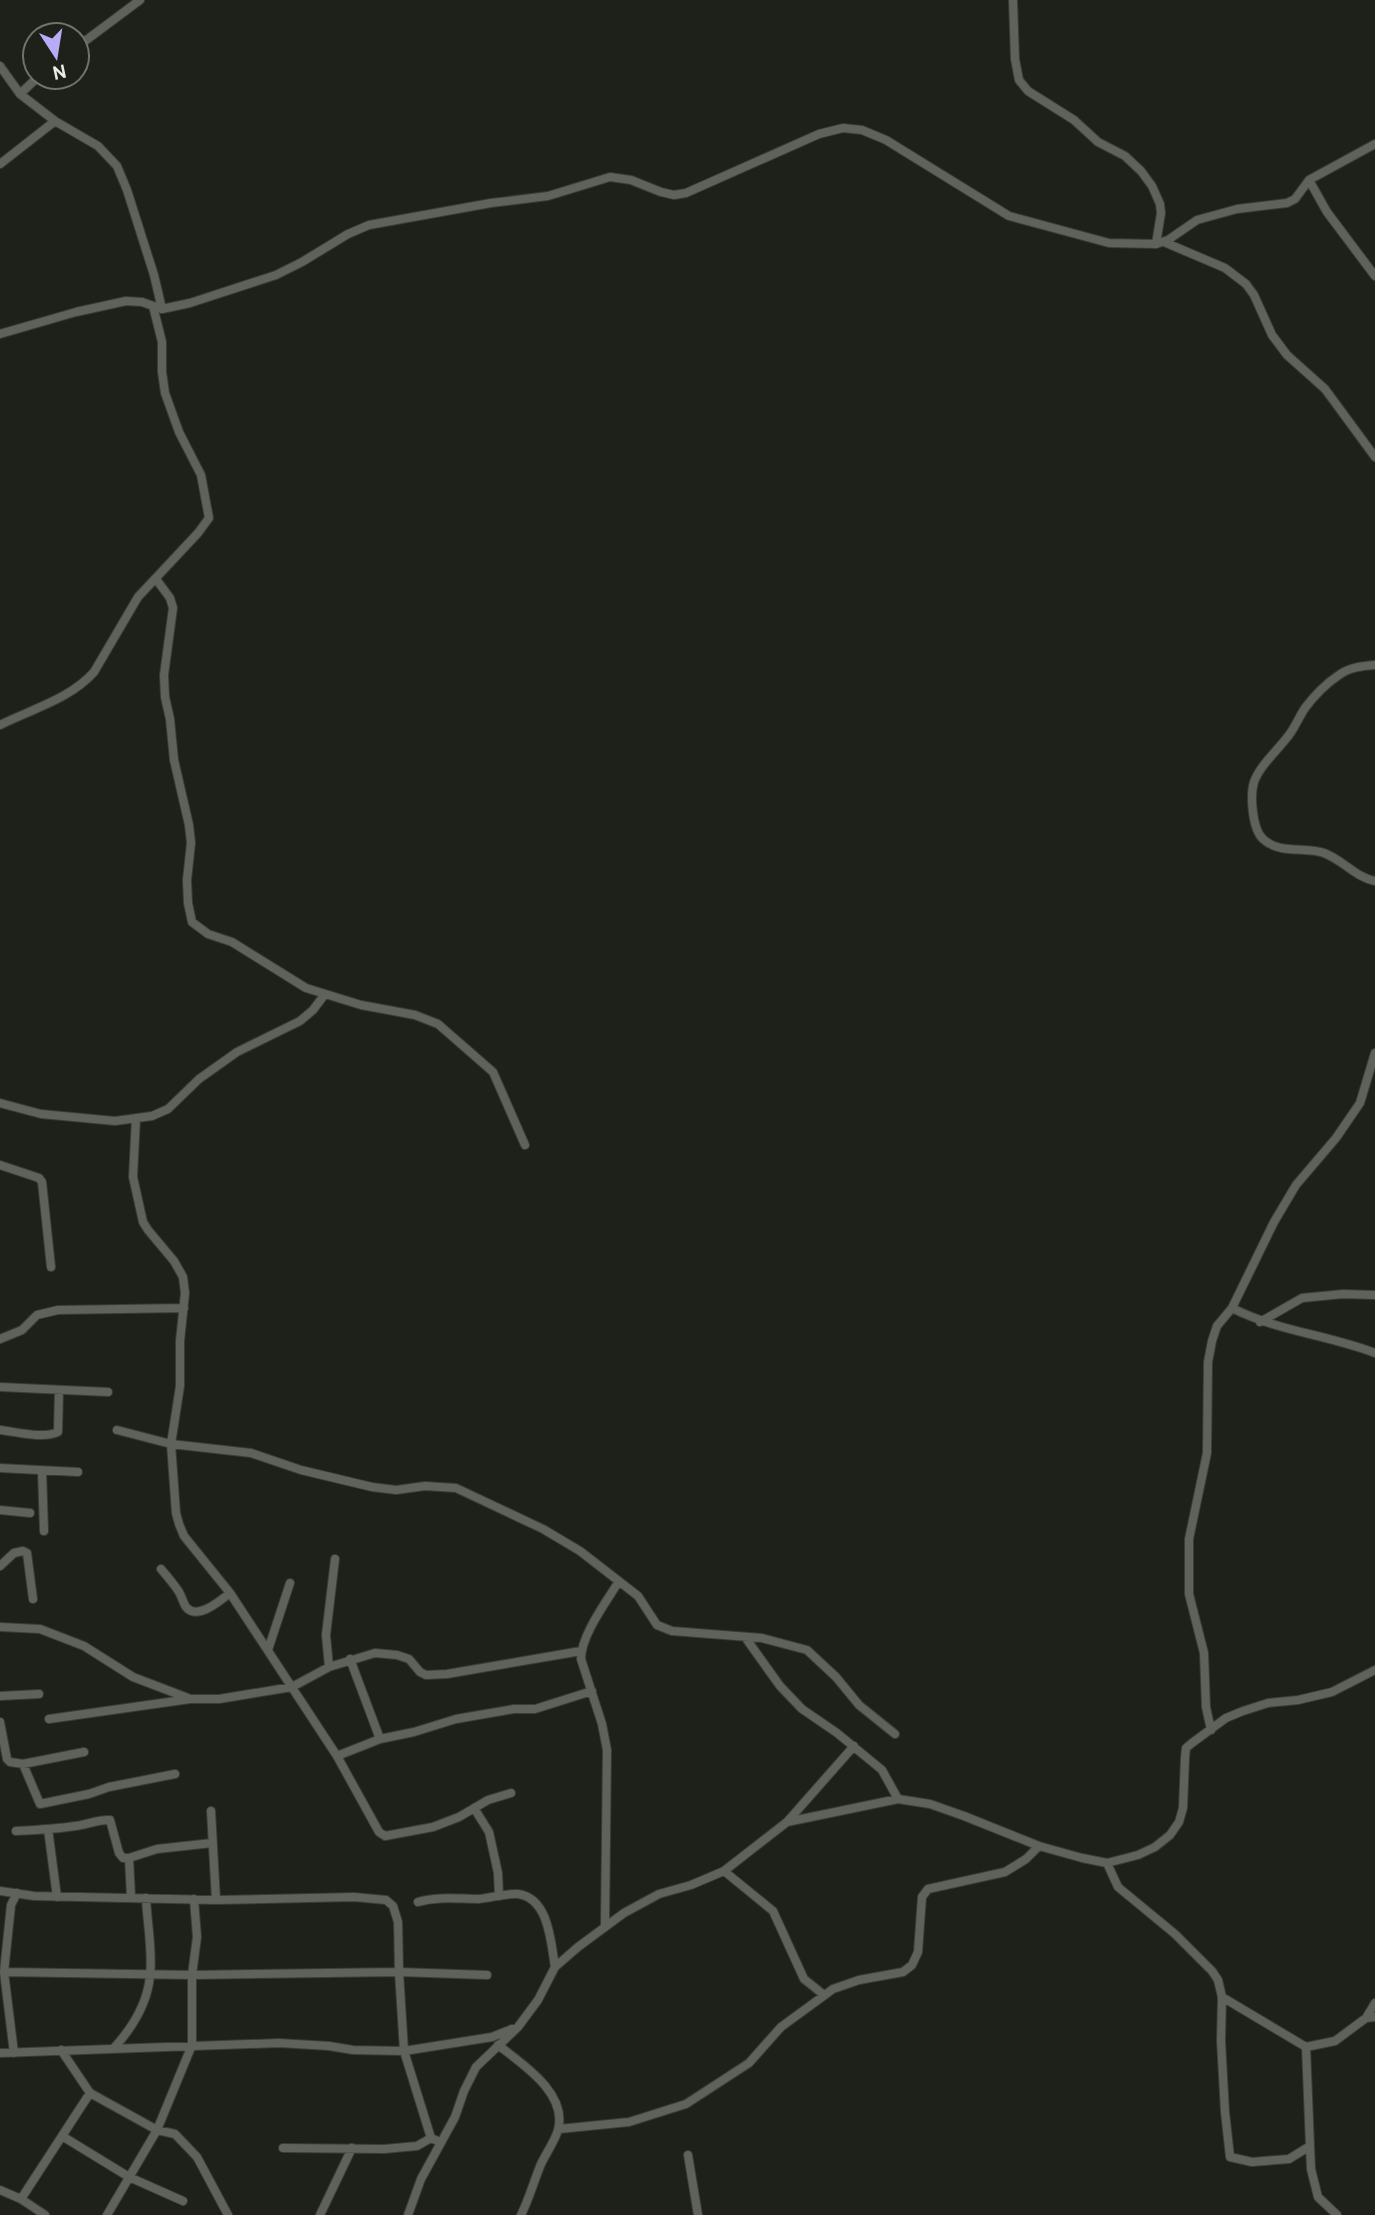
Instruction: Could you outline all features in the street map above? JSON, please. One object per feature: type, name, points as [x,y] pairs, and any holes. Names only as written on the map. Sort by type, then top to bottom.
[{"type":"street","points":[[91,37],[140,0]]},
{"type":"street","points":[[1013,0],[1015,59],[1020,80],[1028,91],[1074,120],[1098,142],[1125,156],[1141,171],[1160,204],[1160,243]]},
{"type":"street","points":[[0,66],[20,94],[55,121],[98,146],[117,166],[154,275],[165,393],[179,432],[201,475],[209,518],[156,579],[147,585],[94,673],[85,683],[48,704],[0,725]]},
{"type":"street","points":[[20,94],[23,91]]},
{"type":"street","points":[[0,164],[55,121]]},
{"type":"street","points":[[0,334],[126,301],[157,307],[190,303],[275,275],[369,225],[491,203],[548,196],[610,177],[631,180],[674,195],[686,193],[819,134],[843,128],[862,130],[886,140],[1009,216],[1109,243],[1160,243],[1181,248],[1225,268],[1246,284],[1254,295],[1272,335],[1287,355],[1325,389],[1375,457]]},
{"type":"street","points":[[1160,243],[1197,220],[1237,209],[1287,203],[1296,199],[1308,180],[1375,144]]},
{"type":"street","points":[[1308,180],[1327,212],[1375,276]]},
{"type":"street","points":[[156,579],[170,598],[173,608],[164,675],[164,697],[170,719],[174,760],[189,825],[191,843],[188,902],[192,922],[208,934],[232,942],[306,988],[361,1005],[415,1015],[438,1024],[493,1072],[525,1145]]},
{"type":"street","points":[[1375,665],[1357,667],[1341,674],[1306,706],[1291,733],[1262,768],[1254,782],[1251,798],[1262,839],[1281,848],[1326,854],[1365,879],[1375,881]]},
{"type":"street","points":[[0,1103],[41,1114],[115,1121],[152,1116],[168,1108],[199,1079],[237,1052],[300,1021],[325,994]]},
{"type":"street","points":[[1211,1730],[1206,1707],[1204,1653],[1189,1594],[1189,1539],[1207,1453],[1208,1362],[1217,1326],[1233,1308],[1274,1222],[1296,1185],[1336,1138],[1360,1103],[1375,1053]]},
{"type":"street","points":[[136,1118],[133,1177],[143,1222],[174,1261],[183,1278],[185,1293],[180,1341],[180,1387],[171,1444],[176,1513],[184,1536],[230,1593],[268,1650],[337,1756],[379,1832],[385,1836],[433,1827],[459,1817],[488,1800],[511,1793]]},
{"type":"street","points":[[0,1165],[39,1178],[43,1182],[51,1267]]},
{"type":"street","points":[[1261,1322],[1302,1298],[1343,1294],[1375,1295]]},
{"type":"street","points":[[0,1339],[22,1331],[37,1315],[58,1310],[184,1308]]},
{"type":"street","points":[[1233,1308],[1261,1322],[1375,1353]]},
{"type":"street","points":[[0,1387],[107,1392]]},
{"type":"street","points":[[0,1430],[55,1435],[58,1432],[59,1390]]},
{"type":"street","points":[[117,1430],[171,1444],[251,1453],[301,1470],[372,1487],[396,1490],[425,1486],[456,1488],[580,1550],[638,1596],[657,1625],[672,1631],[762,1638],[807,1650],[836,1677],[859,1705],[895,1734]]},
{"type":"street","points":[[0,1468],[78,1472]]},
{"type":"street","points":[[42,1471],[44,1531]]},
{"type":"street","points":[[0,1510],[30,1513]]},
{"type":"street","points":[[0,1566],[14,1553],[27,1553],[33,1599]]},
{"type":"street","points":[[328,1667],[326,1636],[335,1559]]},
{"type":"street","points":[[161,1569],[187,1609],[192,1612],[196,1613],[218,1603],[230,1593]]},
{"type":"street","points":[[605,1926],[607,1750],[581,1651],[592,1625],[619,1581]]},
{"type":"street","points":[[268,1650],[290,1583]]},
{"type":"street","points":[[0,1627],[40,1629],[84,1646],[133,1677],[190,1699]]},
{"type":"street","points":[[745,1637],[780,1686],[802,1709],[854,1746],[882,1770],[898,1799]]},
{"type":"street","points":[[50,1718],[190,1699],[219,1699],[292,1687],[328,1667],[375,1653],[409,1659],[426,1675],[447,1674],[581,1651]]},
{"type":"street","points":[[350,1659],[380,1739]]},
{"type":"street","points":[[787,1822],[898,1799],[930,1804],[1039,1846],[1107,1863],[1147,1851],[1170,1835],[1179,1822],[1183,1808],[1186,1748],[1226,1718],[1268,1703],[1298,1700],[1332,1692],[1375,1670]]},
{"type":"street","points":[[337,1756],[380,1739],[456,1719],[514,1709],[535,1709],[592,1691]]},
{"type":"street","points":[[0,1696],[39,1694]]},
{"type":"street","points":[[0,1722],[10,1762],[23,1764],[84,1752]]},
{"type":"street","points":[[555,1967],[624,1913],[659,1894],[691,1885],[724,1871],[787,1822],[854,1746]]},
{"type":"street","points":[[23,1764],[40,1804],[175,1774]]},
{"type":"street","points":[[474,1808],[489,1832],[498,1873],[499,1896]]},
{"type":"street","points":[[211,1811],[216,1900]]},
{"type":"street","points":[[16,1831],[110,1820],[119,1853],[123,1858],[157,1849],[212,1843]]},
{"type":"street","points":[[48,1829],[57,1896]]},
{"type":"street","points":[[559,2129],[629,2122],[686,2104],[749,2063],[781,2027],[833,1989],[859,1980],[903,1972],[912,1965],[918,1952],[922,1897],[928,1889],[1006,1872],[1026,1859],[1039,1846]]},
{"type":"street","points":[[128,1858],[131,1898]]},
{"type":"street","points":[[1107,1863],[1118,1887],[1175,1934],[1217,1980],[1222,1997],[1221,2041],[1230,2157],[1252,2162],[1289,2159],[1310,2146]]},
{"type":"street","points":[[724,1871],[773,1911],[804,1979],[824,1995]]},
{"type":"street","points":[[0,1892],[34,1896],[216,1900],[354,1897],[386,1900],[393,1906],[398,1922],[404,2051],[431,2138],[440,2142]]},
{"type":"street","points":[[14,2053],[3,1946],[16,1893]]},
{"type":"street","points":[[408,2215],[421,2179],[455,2117],[476,2067],[518,2027],[550,1981],[555,1967],[549,1930],[537,1904],[531,1899],[518,1894],[480,1899],[431,1898],[418,1902]]},
{"type":"street","points":[[114,2048],[125,2036],[144,2003],[150,1974],[146,1898]]},
{"type":"street","points":[[107,2215],[157,2130],[192,2045],[192,1975],[197,1937],[194,1899]]},
{"type":"street","points":[[4,1972],[192,1975],[399,1972],[487,1975]]},
{"type":"street","points":[[1222,1997],[1306,2047],[1335,2041],[1371,2018],[1375,2003]]},
{"type":"street","points":[[0,2053],[279,2043],[353,2050],[404,2051],[492,2037],[518,2027]]},
{"type":"street","points":[[498,2045],[536,2075],[550,2091],[556,2104],[559,2129],[521,2215]]},
{"type":"street","points":[[1306,2047],[1311,2169],[1317,2196],[1337,2215]]},
{"type":"street","points":[[61,2050],[90,2093],[157,2130],[175,2134],[197,2157],[228,2215]]},
{"type":"street","points":[[21,2199],[90,2093]]},
{"type":"street","points":[[62,2136],[129,2177],[183,2201]]},
{"type":"street","points":[[283,2148],[384,2149],[417,2146],[431,2138]]},
{"type":"street","points":[[320,2215],[352,2148]]},
{"type":"street","points":[[688,2155],[698,2215]]},
{"type":"street","points":[[0,2190],[21,2199],[45,2215]]}]
